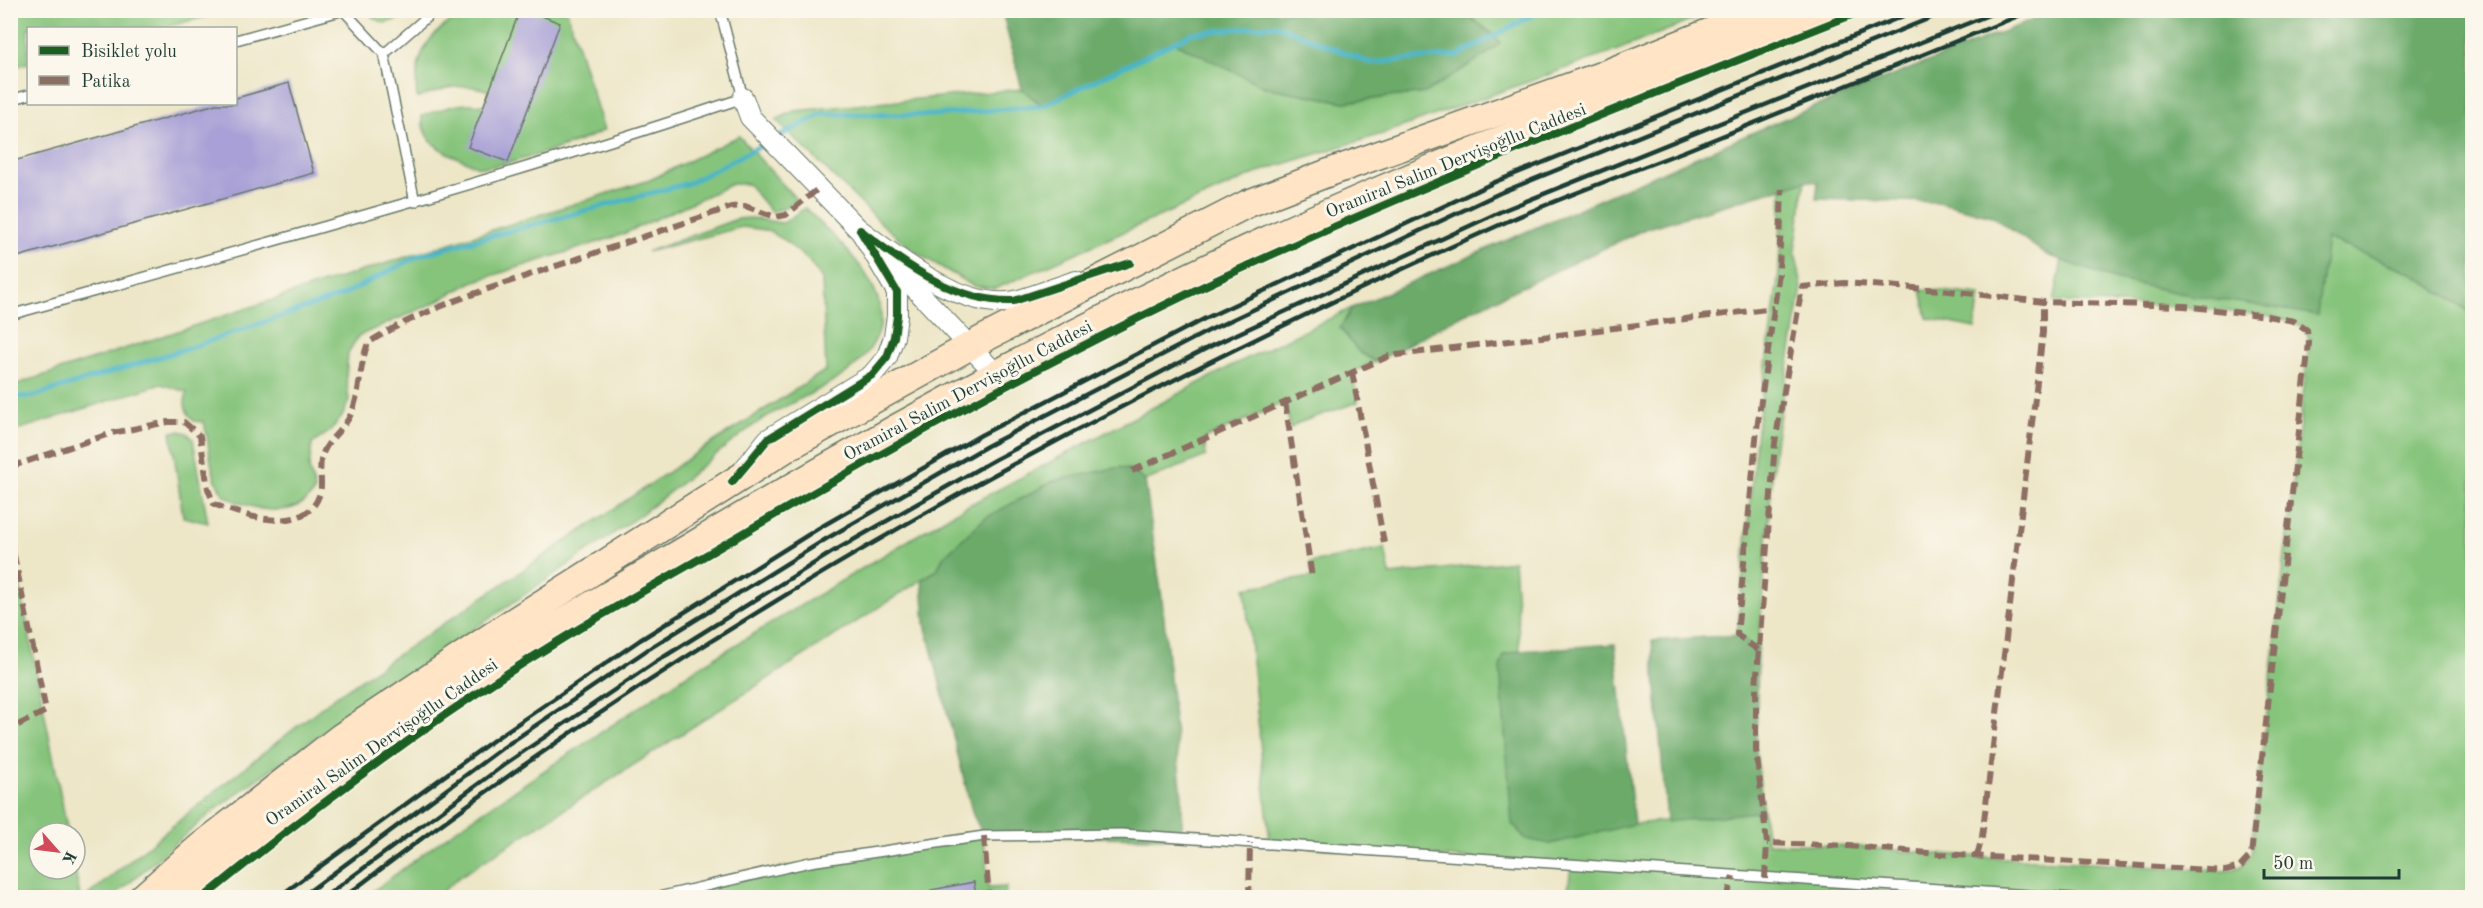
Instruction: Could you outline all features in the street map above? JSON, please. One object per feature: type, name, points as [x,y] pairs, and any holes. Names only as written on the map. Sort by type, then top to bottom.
[{"type":"main road","name":"Oramiral Salim Dervişoğllu Caddesi","points":[[142,897],[200,847],[341,737],[510,624],[788,447],[970,346],[1247,204],[1600,76],[1764,10]]},
{"type":"main road","name":"Oramiral Salim Dervişoğllu Caddesi","points":[[177,897],[257,831],[348,763],[479,673],[805,478],[996,375],[1216,264],[1372,193],[1828,10]]},
{"type":"street","points":[[743,98],[750,117],[996,375]]},
{"type":"street","points":[[860,230],[907,265],[929,278],[974,297],[995,302],[1014,301],[1130,263]]},
{"type":"street","points":[[732,482],[768,439],[872,375],[887,357],[894,337],[897,292],[860,230]]},
{"type":"lane","points":[[384,54],[435,10]]},
{"type":"lane","points":[[10,315],[414,202],[640,133],[743,98],[720,10]]},
{"type":"lane","points":[[237,40],[344,11],[384,54],[414,202]]},
{"type":"lane","points":[[10,100],[27,95]]},
{"type":"lane","points":[[654,897],[820,861],[984,836],[1126,834],[2073,897]]},
{"type":"green space","points":[[11,10],[230,10],[165,27],[27,27],[27,63],[11,68]]},
{"type":"green space","points":[[370,10],[414,11],[384,23],[372,17]]},
{"type":"green space","points":[[472,11],[567,11],[604,130],[542,153],[505,164],[480,167],[447,153],[434,144],[425,133],[422,116],[460,105],[484,106],[489,91],[462,86],[417,98],[418,67],[428,43],[446,25]]},
{"type":"green space","points":[[1002,11],[1465,11],[1500,43],[1425,93],[1345,102],[1265,87],[1174,42],[1043,106],[1022,89]]},
{"type":"green space","points":[[1465,11],[1715,11],[1620,49],[1382,134],[1264,170],[995,289],[973,286],[914,251],[883,225],[776,120],[794,111],[1022,89],[1043,106],[1175,42],[1265,87],[1345,102],[1425,93],[1500,43]]},
{"type":"green space","points":[[2055,11],[2472,11],[2472,313],[2410,272],[2327,239],[2317,315],[2179,293],[2114,279],[2047,255],[1992,216],[1938,202],[1816,199],[1818,182],[1805,181],[1645,229],[1462,315],[1376,362],[1359,352],[1340,328],[1352,308],[1779,121]]},
{"type":"green space","points":[[739,136],[797,200],[782,209],[771,212],[748,184],[732,184],[621,235],[472,282],[434,303],[358,336],[348,353],[346,377],[349,400],[343,415],[329,432],[312,444],[309,468],[315,490],[309,498],[292,508],[273,510],[253,507],[223,494],[212,468],[204,422],[194,421],[189,414],[185,404],[187,392],[161,384],[11,432],[11,386],[321,284],[650,180]]},
{"type":"green space","points":[[1805,181],[1795,251],[1802,287],[1775,443],[1758,650],[1737,635],[1757,429],[1779,273],[1782,189]]},
{"type":"green space","points":[[805,208],[860,266],[878,300],[881,318],[877,336],[855,366],[824,387],[757,423],[630,522],[247,786],[195,826],[113,897],[86,897],[332,699],[698,452],[826,370],[822,279],[809,261],[783,239],[766,230],[742,227],[647,252],[737,219],[751,218],[783,223]]},
{"type":"green space","points":[[2327,239],[2410,272],[2472,313],[2472,897],[1567,898],[1571,866],[1270,844],[1245,588],[1312,577],[1310,563],[1385,548],[1390,575],[1514,561],[1520,651],[1504,655],[1550,844],[1634,824],[1763,811],[1767,843],[1849,846],[1939,854],[2226,871],[2240,867],[2251,854],[2309,343],[2307,330],[2290,321],[2271,316],[2166,306],[2054,302],[2062,260],[2114,279],[2179,293]]},
{"type":"green space","points":[[1921,289],[1980,295],[1975,328],[1927,318]]},
{"type":"green space","points":[[1352,308],[1341,328],[1359,352],[1376,362],[1352,372],[1358,402],[1298,423],[1290,429],[1285,402],[1204,439],[1206,456],[1145,481],[1132,471],[943,557],[937,570],[459,877],[442,892],[440,897],[364,898],[451,833],[699,667],[954,513],[1233,365]]},
{"type":"green space","points":[[171,432],[187,433],[193,439],[208,523],[183,517]]},
{"type":"green space","points":[[1120,467],[1132,471],[1145,481],[1162,599],[1182,797],[1182,826],[1178,838],[984,836],[973,815],[925,624],[922,579],[937,570],[943,557],[985,518],[1053,481]]},
{"type":"green space","points":[[10,536],[66,821],[27,821],[27,881],[77,881],[80,897],[11,897]]},
{"type":"green space","points":[[1737,635],[1758,650],[1756,750],[1763,811],[1667,822],[1652,641]]},
{"type":"green space","points":[[1615,644],[1634,824],[1550,844],[1526,839],[1512,824],[1500,667],[1504,655],[1520,651]]},
{"type":"green space","points":[[984,836],[988,888],[1006,887],[1005,898],[654,898],[781,868]]},
{"type":"building","points":[[520,10],[527,10],[560,23],[508,162],[468,147]]},
{"type":"building","points":[[289,83],[314,173],[10,259],[10,162],[212,105],[237,105],[237,98]]},
{"type":"building","points":[[974,882],[976,897],[932,897],[931,890]]},
{"type":"waterway","points":[[776,138],[822,114],[932,115],[1043,106],[1193,33],[1276,25],[1370,63],[1459,55],[1542,10]]},
{"type":"waterway","points":[[10,397],[34,396],[192,347],[343,295],[420,255],[689,183],[768,142]]},
{"type":"railway","points":[[277,898],[495,739],[640,640],[819,528],[981,435],[1204,319],[1495,182],[1918,10]]},
{"type":"railway","points":[[300,898],[501,749],[647,650],[826,539],[987,446],[1210,330],[1500,193],[1950,10]]},
{"type":"railway","points":[[323,898],[508,762],[654,663],[834,551],[994,460],[1211,346],[1504,210],[2001,10]]},
{"type":"railway","points":[[343,898],[478,797],[617,702],[759,611],[904,525],[1052,444],[1201,366],[1353,292],[1506,222],[2033,10]]},
{"type":"marked path","points":[[10,467],[112,433],[168,422],[184,422],[200,436],[208,489],[214,504],[241,514],[273,520],[302,515],[313,507],[320,493],[320,470],[324,450],[351,414],[368,343],[407,321],[469,296],[731,207],[745,206],[775,217],[786,215],[819,188]]},
{"type":"marked path","points":[[1758,650],[1737,635],[1757,429],[1779,273],[1782,189]]},
{"type":"marked path","points":[[1765,879],[1767,843],[1756,750],[1756,687],[1775,443],[1802,287],[1844,283],[1941,290],[2043,302],[2184,306],[2294,321],[2307,330],[2309,343],[2251,855],[2240,867],[2226,871],[1939,854],[1849,846],[1767,843]]},
{"type":"marked path","points":[[1977,856],[1982,837],[2043,332],[2043,302]]},
{"type":"marked path","points":[[1132,471],[1389,356],[1774,308]]},
{"type":"marked path","points":[[1352,372],[1385,548]]},
{"type":"marked path","points":[[1285,402],[1312,577]]},
{"type":"marked path","points":[[10,536],[46,711],[10,729]]},
{"type":"marked path","points":[[984,836],[989,898]]},
{"type":"marked path","points":[[1249,898],[1250,843]]},
{"type":"marked path","points":[[1727,898],[1733,876]]},
{"type":"marked path","points":[[1978,891],[1978,898]]},
{"type":"marked path","points":[[1462,898],[1463,894]]},
{"type":"cycle path","points":[[203,898],[376,764],[511,671],[606,613],[940,421],[1129,322],[1333,227],[1559,132],[1864,10]]},
{"type":"cycle path","points":[[732,482],[768,439],[872,375],[887,357],[894,337],[897,292],[860,230],[931,279],[971,296],[992,300],[1014,301],[1130,263]]}]
